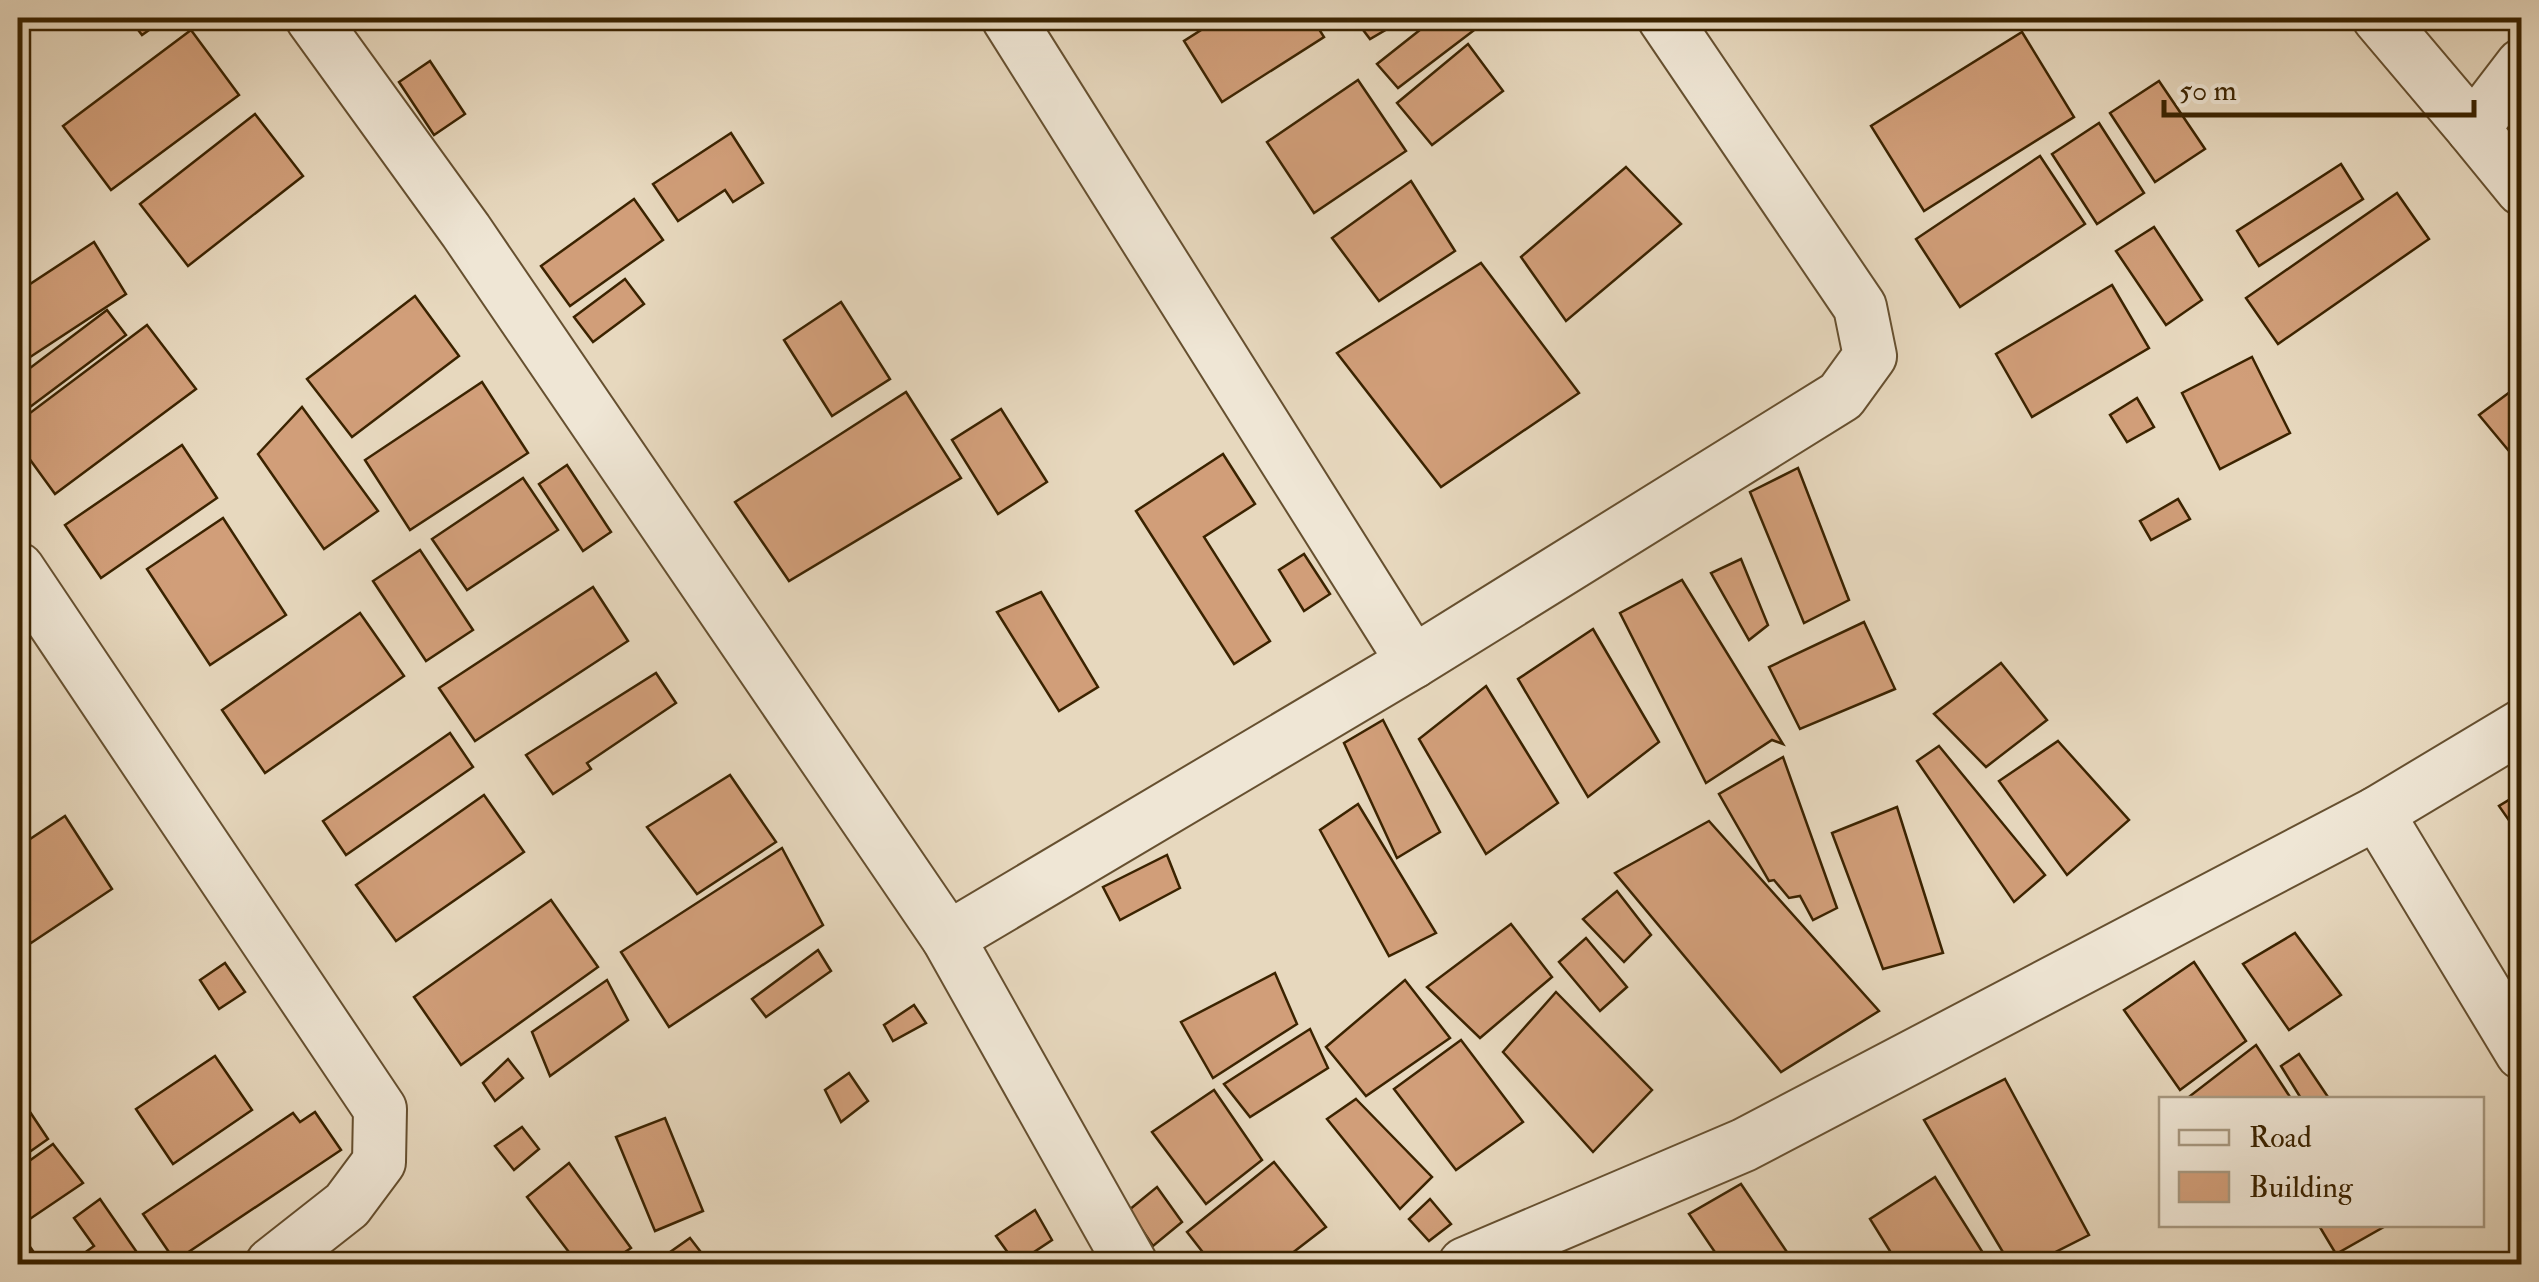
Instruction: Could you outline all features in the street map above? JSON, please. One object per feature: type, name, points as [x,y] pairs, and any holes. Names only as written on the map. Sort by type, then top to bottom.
[{"type":"street","points":[[312,18],[477,247],[948,938],[1131,1264]]},
{"type":"street","points":[[1008,18],[1414,662]]},
{"type":"street","points":[[948,938],[1414,662],[1841,396],[1870,356],[1860,307],[1664,18]]},
{"type":"street","points":[[2379,18],[2522,189]]},
{"type":"street","points":[[2472,129],[2522,65]]},
{"type":"street","points":[[18,569],[380,1110],[379,1162],[347,1205],[272,1264]]},
{"type":"street","points":[[1465,1264],[1744,1144],[2376,813],[2522,726]]},
{"type":"street","points":[[2376,813],[2522,1054]]},
{"type":"building","points":[[129,18],[166,18],[142,35]]},
{"type":"building","points":[[1220,18],[1312,18],[1324,37],[1222,102],[1184,41]]},
{"type":"building","points":[[1354,18],[1406,18],[1370,39]]},
{"type":"building","points":[[1435,18],[1490,18],[1398,88],[1377,64]]},
{"type":"building","points":[[191,30],[239,95],[111,190],[63,126]]},
{"type":"building","points":[[2022,32],[2074,117],[1924,211],[1871,126]]},
{"type":"building","points":[[1468,44],[1503,91],[1432,145],[1397,103]]},
{"type":"building","points":[[430,61],[465,114],[434,135],[399,82]]},
{"type":"building","points":[[1358,80],[1406,151],[1314,213],[1267,142]]},
{"type":"building","points":[[2159,81],[2205,149],[2155,182],[2110,113]]},
{"type":"building","points":[[255,114],[303,176],[188,266],[140,204]]},
{"type":"building","points":[[2099,123],[2144,193],[2097,224],[2052,154]]},
{"type":"building","points":[[731,133],[763,183],[733,202],[725,190],[678,221],[653,184]]},
{"type":"building","points":[[2040,156],[2085,224],[1960,307],[1916,239]]},
{"type":"building","points":[[2341,164],[2363,199],[2259,266],[2237,231]]},
{"type":"building","points":[[1626,167],[1681,224],[1566,321],[1521,257]]},
{"type":"building","points":[[1411,181],[1455,251],[1379,301],[1332,238]]},
{"type":"building","points":[[2397,193],[2429,239],[2278,344],[2246,298]]},
{"type":"building","points":[[634,199],[663,240],[570,306],[541,266]]},
{"type":"building","points":[[2154,227],[2202,300],[2166,325],[2116,251]]},
{"type":"building","points":[[94,242],[126,294],[18,365],[18,292]]},
{"type":"building","points":[[1481,263],[1579,393],[1441,487],[1337,353]]},
{"type":"building","points":[[625,279],[644,304],[593,342],[574,317]]},
{"type":"building","points":[[2112,285],[2149,348],[2032,417],[1996,354]]},
{"type":"building","points":[[415,296],[459,356],[352,437],[307,379]]},
{"type":"building","points":[[841,302],[890,379],[832,416],[784,340]]},
{"type":"building","points":[[107,310],[126,335],[18,416],[18,377]]},
{"type":"building","points":[[147,325],[196,389],[55,494],[18,443],[18,422]]},
{"type":"building","points":[[2252,357],[2290,433],[2220,469],[2182,393]]},
{"type":"building","points":[[482,382],[528,453],[410,530],[365,460]]},
{"type":"building","points":[[2522,383],[2522,462],[2519,463],[2479,415]]},
{"type":"building","points":[[906,392],[961,478],[789,581],[735,502]]},
{"type":"building","points":[[2137,398],[2154,427],[2127,442],[2110,415]]},
{"type":"building","points":[[302,407],[378,511],[324,549],[258,454]]},
{"type":"building","points":[[1001,409],[1047,482],[998,514],[952,440]]},
{"type":"building","points":[[182,445],[217,498],[101,578],[65,525]]},
{"type":"building","points":[[1223,454],[1255,504],[1204,537],[1270,641],[1234,664],[1136,511]]},
{"type":"building","points":[[567,465],[611,532],[583,551],[539,484]]},
{"type":"building","points":[[1798,468],[1849,600],[1804,623],[1750,492]]},
{"type":"building","points":[[523,478],[558,530],[467,590],[432,539]]},
{"type":"building","points":[[2178,499],[2190,519],[2151,540],[2140,521]]},
{"type":"building","points":[[223,518],[286,615],[210,665],[147,569]]},
{"type":"building","points":[[420,550],[473,630],[426,661],[373,581]]},
{"type":"building","points":[[1304,554],[1330,594],[1304,611],[1279,570]]},
{"type":"building","points":[[1741,559],[1768,625],[1749,640],[1711,573]]},
{"type":"building","points":[[1682,580],[1783,744],[1772,740],[1706,783],[1620,613]]},
{"type":"building","points":[[593,587],[628,641],[475,741],[439,688]]},
{"type":"building","points":[[1041,592],[1098,687],[1059,711],[997,612]]},
{"type":"building","points":[[360,613],[404,676],[265,773],[222,710]]},
{"type":"building","points":[[1864,622],[1895,689],[1800,729],[1769,667]]},
{"type":"building","points":[[1593,629],[1659,742],[1588,797],[1518,679]]},
{"type":"building","points":[[2001,663],[2047,720],[1986,767],[1934,714]]},
{"type":"building","points":[[656,673],[676,703],[587,763],[591,769],[553,794],[526,755]]},
{"type":"building","points":[[1486,686],[1558,803],[1486,854],[1419,739]]},
{"type":"building","points":[[1383,720],[1440,832],[1397,858],[1344,743]]},
{"type":"building","points":[[450,733],[473,767],[346,855],[323,821]]},
{"type":"building","points":[[2058,741],[2129,820],[2067,875],[1999,781]]},
{"type":"building","points":[[1939,746],[2045,875],[2014,902],[1917,761]]},
{"type":"building","points":[[1783,757],[1837,908],[1813,920],[1800,896],[1789,898],[1774,880],[1769,881],[1719,794]]},
{"type":"building","points":[[730,775],[776,842],[697,894],[647,827]]},
{"type":"building","points":[[2522,792],[2522,839],[2499,806]]},
{"type":"building","points":[[484,795],[524,852],[396,941],[356,885]]},
{"type":"building","points":[[1358,804],[1436,933],[1389,956],[1320,830]]},
{"type":"building","points":[[1897,807],[1943,953],[1883,969],[1832,833]]},
{"type":"building","points":[[65,816],[112,889],[31,943],[18,922],[18,847]]},
{"type":"building","points":[[1709,821],[1879,1011],[1781,1072],[1615,873]]},
{"type":"building","points":[[782,848],[823,925],[669,1027],[621,952]]},
{"type":"building","points":[[1167,855],[1180,888],[1120,920],[1103,887]]},
{"type":"building","points":[[1617,891],[1651,935],[1624,962],[1583,919]]},
{"type":"building","points":[[551,900],[598,967],[461,1065],[414,997]]},
{"type":"building","points":[[1511,924],[1552,977],[1480,1038],[1427,987]]},
{"type":"building","points":[[2295,933],[2341,995],[2289,1030],[2243,964]]},
{"type":"building","points":[[1586,938],[1627,987],[1600,1011],[1559,962]]},
{"type":"building","points":[[818,950],[831,971],[766,1017],[752,999]]},
{"type":"building","points":[[2194,962],[2246,1041],[2180,1090],[2124,1010]]},
{"type":"building","points":[[225,963],[245,992],[219,1009],[200,980]]},
{"type":"building","points":[[1275,973],[1297,1024],[1213,1078],[1181,1022]]},
{"type":"building","points":[[607,980],[628,1020],[550,1076],[532,1032]]},
{"type":"building","points":[[1405,980],[1450,1038],[1366,1096],[1326,1047]]},
{"type":"building","points":[[1556,992],[1652,1090],[1593,1152],[1503,1052]]},
{"type":"building","points":[[914,1005],[926,1023],[893,1041],[884,1025]]},
{"type":"building","points":[[1310,1029],[1328,1068],[1250,1117],[1224,1084]]},
{"type":"building","points":[[1461,1040],[1523,1122],[1456,1170],[1394,1089]]},
{"type":"building","points":[[2256,1045],[2290,1097],[2190,1097]]},
{"type":"building","points":[[2299,1054],[2328,1097],[2300,1097],[2281,1066]]},
{"type":"building","points":[[215,1056],[252,1110],[173,1164],[136,1109]]},
{"type":"building","points":[[508,1059],[523,1078],[495,1101],[483,1083]]},
{"type":"building","points":[[849,1073],[868,1101],[841,1122],[825,1090]]},
{"type":"building","points":[[2005,1079],[2089,1235],[2032,1264],[2010,1264],[1924,1120]]},
{"type":"building","points":[[1214,1090],[1262,1160],[1206,1204],[1152,1132]]},
{"type":"building","points":[[1356,1099],[1432,1177],[1400,1209],[1327,1119]]},
{"type":"building","points":[[24,1103],[48,1139],[18,1160],[18,1108]]},
{"type":"building","points":[[315,1112],[341,1150],[175,1261],[143,1214],[293,1113],[300,1122]]},
{"type":"building","points":[[665,1118],[703,1211],[655,1231],[616,1137]]},
{"type":"building","points":[[522,1127],[539,1149],[514,1170],[495,1146]]},
{"type":"building","points":[[53,1144],[83,1183],[18,1227],[18,1169]]},
{"type":"building","points":[[1274,1162],[1326,1227],[1278,1264],[1212,1264],[1187,1232]]},
{"type":"building","points":[[569,1163],[631,1248],[607,1264],[578,1264],[527,1197]]},
{"type":"building","points":[[1935,1177],[1990,1264],[1898,1264],[1870,1219]]},
{"type":"building","points":[[1741,1184],[1795,1264],[1723,1264],[1689,1214]]},
{"type":"building","points":[[1157,1187],[1182,1222],[1153,1246],[1129,1210]]},
{"type":"building","points":[[100,1199],[145,1264],[96,1264],[87,1251],[94,1246],[74,1218]]},
{"type":"building","points":[[1430,1199],[1451,1224],[1429,1241],[1409,1219]]},
{"type":"building","points":[[1035,1210],[1052,1240],[1016,1264],[996,1236]]},
{"type":"building","points":[[2320,1227],[2384,1227],[2336,1254]]},
{"type":"building","points":[[19,1231],[42,1264],[18,1264]]},
{"type":"building","points":[[690,1238],[710,1264],[653,1264]]}]
